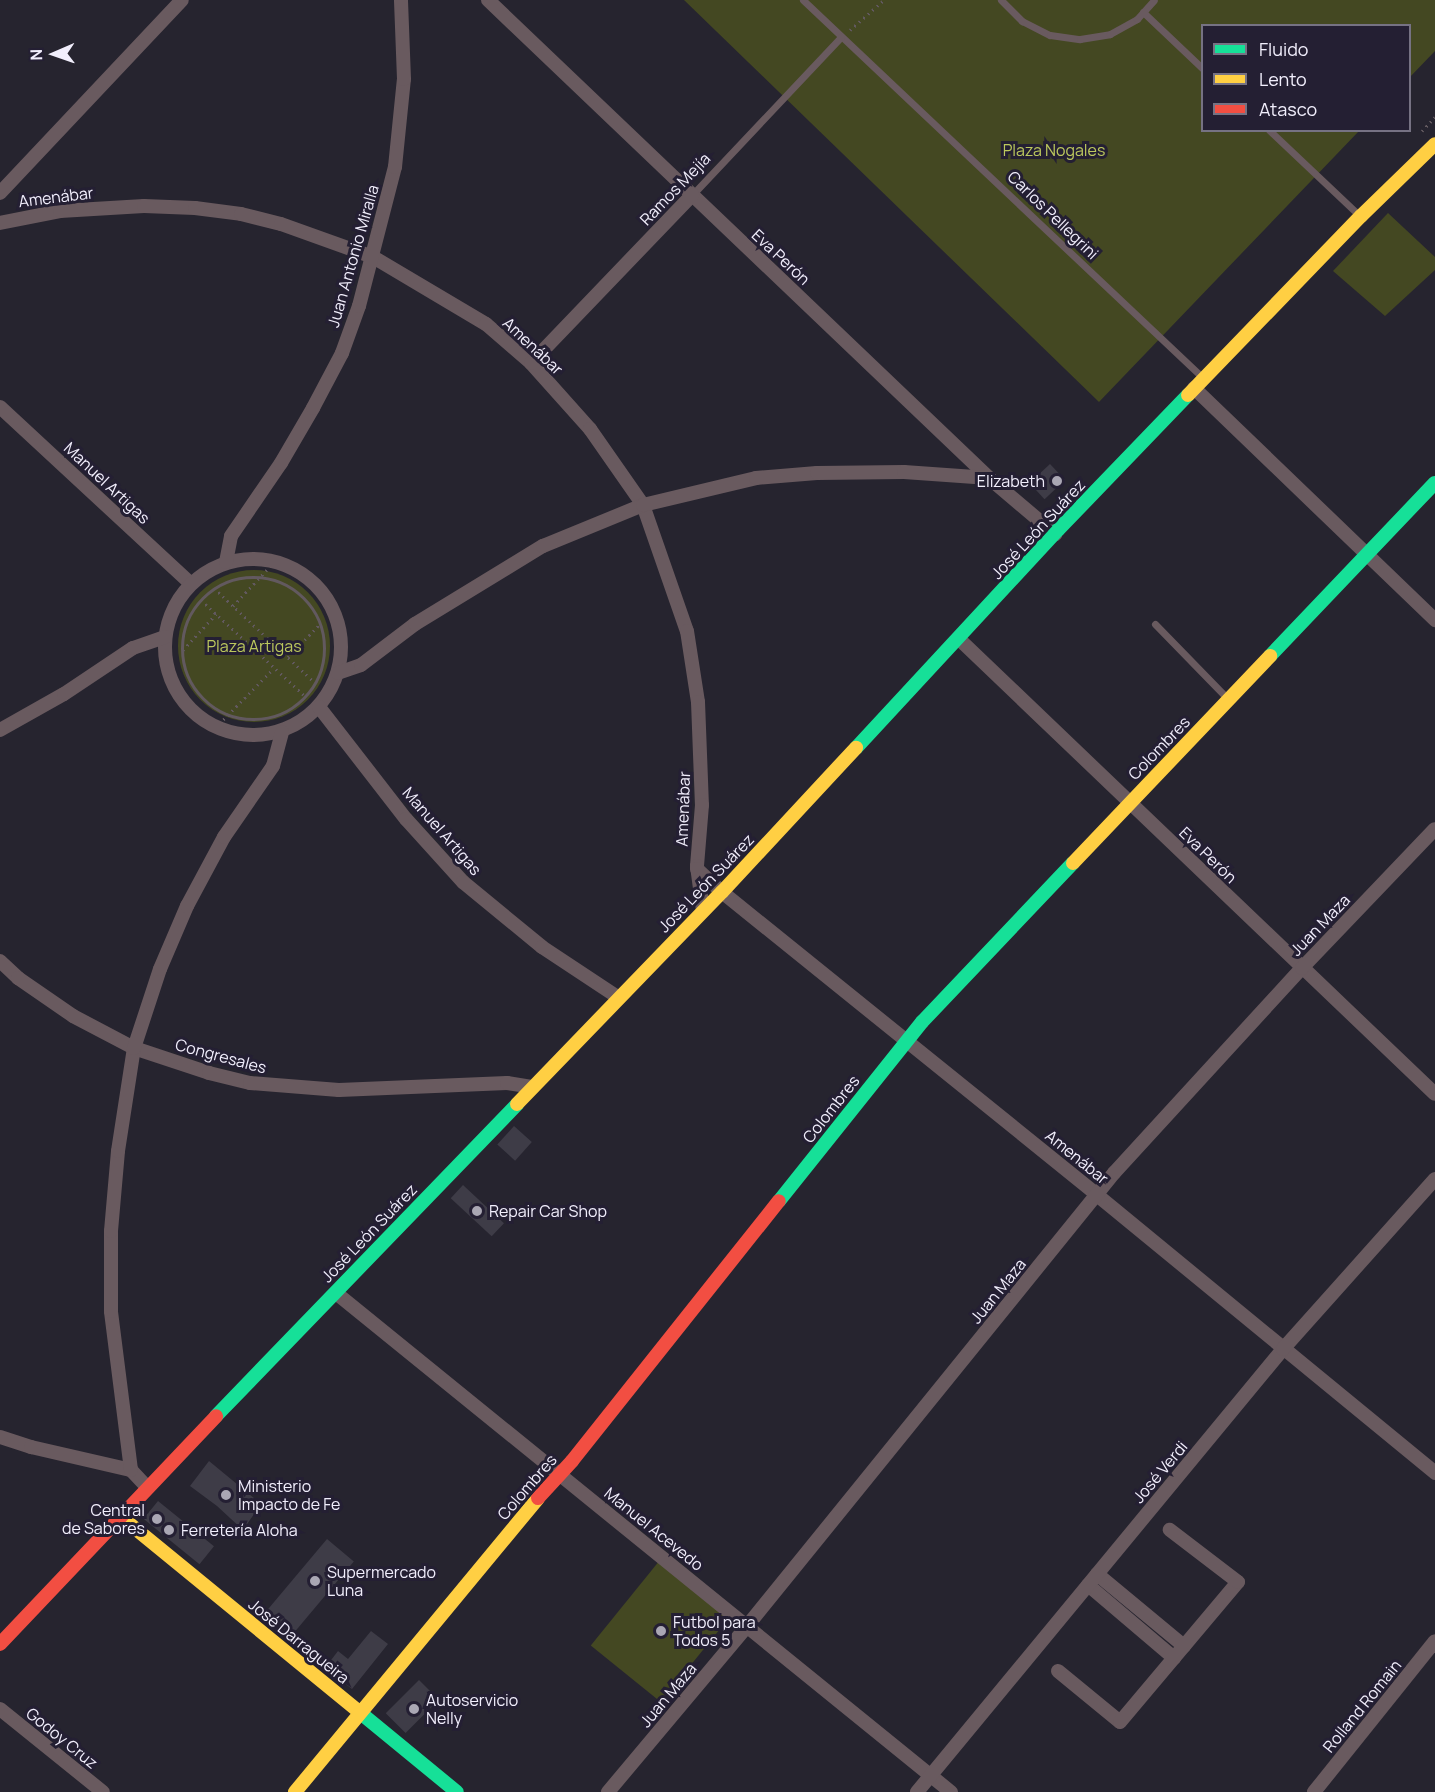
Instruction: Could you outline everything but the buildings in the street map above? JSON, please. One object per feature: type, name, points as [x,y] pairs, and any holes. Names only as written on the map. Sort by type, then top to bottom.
[{"type":"street","points":[[0,193],[182,0]]},
{"type":"street","name":"Juan Antonio Miralla","points":[[226,562],[231,536],[281,463],[342,353],[373,257],[395,167],[404,79],[401,0]]},
{"type":"street","name":"Eva Perón","points":[[488,0],[989,478],[1055,534]]},
{"type":"street","name":"José León Suárez","points":[[0,1644],[147,1487],[704,911],[1199,383],[1361,216],[1435,144]]},
{"type":"street","name":"Ramos Mejía","points":[[531,363],[692,195]]},
{"type":"street","name":"Amenábar","points":[[0,223],[60,211],[144,206],[195,208],[241,214],[281,224],[373,257],[486,324],[531,363],[590,429],[643,505],[687,631],[698,702],[702,805],[697,869],[704,911]]},
{"type":"street","name":"Carlos Pellegrini","points":[[1199,383],[1435,620]]},
{"type":"street","name":"Manuel Artigas","points":[[0,407],[191,584]]},
{"type":"street","points":[[338,673],[361,665],[415,624],[543,546],[643,505],[756,478],[817,472],[904,472],[989,478]]},
{"type":"street","name":"Colombres","points":[[295,1792],[560,1474],[905,1042],[1130,802],[1435,483]]},
{"type":"street","points":[[251,558],[275,561],[297,570],[316,584],[331,603],[340,626],[342,649],[338,673],[331,691],[319,707],[296,726],[282,732],[259,736],[237,735],[215,728],[193,712],[176,690],[166,665],[165,637],[174,608],[191,584],[208,571],[226,562],[251,558]]},
{"type":"street","points":[[0,729],[64,694],[133,648],[165,637]]},
{"type":"street","name":"Eva Perón","points":[[959,639],[1435,1094]]},
{"type":"street","name":"Manuel Artigas","points":[[319,707],[406,819],[463,882],[542,947],[619,998]]},
{"type":"street","points":[[131,1470],[111,1311],[111,1231],[118,1150],[134,1048],[160,969],[187,906],[224,837],[273,766],[282,732]]},
{"type":"street","name":"Juan Maza","points":[[608,1792],[748,1625],[1097,1195],[1302,968],[1435,829]]},
{"type":"street","name":"Amenábar","points":[[697,869],[905,1042],[1097,1195],[1435,1473]]},
{"type":"street","name":"Congresales","points":[[0,961],[18,978],[73,1016],[134,1048],[219,1076],[250,1083],[300,1089],[411,1088],[507,1083],[532,1088]]},
{"type":"street","name":"José Verdi","points":[[917,1792],[1283,1349],[1435,1179]]},
{"type":"street","name":"Manuel Acevedo","points":[[336,1293],[951,1792]]},
{"type":"street","points":[[0,1437],[31,1447],[131,1470],[147,1487]]},
{"type":"street","name":"José Darragueira","points":[[120,1516],[457,1792]]},
{"type":"street","points":[[1058,1671],[1120,1722],[1238,1582],[1170,1530]]},
{"type":"street","points":[[1093,1580],[1184,1646]]},
{"type":"street","points":[[1093,1580],[1174,1658]]},
{"type":"street","name":"Rolland Romain","points":[[1314,1792],[1435,1641]]},
{"type":"street","name":"Godoy Cruz","points":[[0,1709],[103,1792]]},
{"type":"lane","name":"Carlos Pellegrini","points":[[803,0],[1199,383]]},
{"type":"lane","points":[[1001,0],[1022,21],[1050,35],[1080,39],[1110,34],[1137,19],[1154,0]]},
{"type":"lane","points":[[1143,12],[1201,66]]},
{"type":"lane","name":"Ramos Mejía","points":[[692,195],[841,37]]},
{"type":"lane","points":[[1271,132],[1361,216]]},
{"type":"lane","points":[[1155,624],[1228,699]]},
{"type":"path","points":[[841,37],[884,0]]},
{"type":"path","points":[[232,606],[275,561]]},
{"type":"path","points":[[261,577],[281,582],[302,595],[317,615],[324,638],[323,662],[315,683],[305,696],[280,714],[258,719],[229,714],[214,708],[198,693],[186,673],[182,651],[184,628],[194,607],[201,600],[214,588],[233,579],[261,577]]},
{"type":"path","points":[[214,588],[315,683]]},
{"type":"path","points":[[201,600],[305,696]]},
{"type":"path","points":[[182,651],[216,614]]},
{"type":"path","points":[[288,657],[320,624]]},
{"type":"path","points":[[215,728],[274,668]]},
{"type":"green space","name":"Plaza Nogales","points":[[684,0],[1435,0],[1435,51],[1411,76],[1411,24],[1201,24],[1201,132],[1358,132],[1099,402]]},
{"type":"green space","points":[[1388,213],[1435,257],[1435,270],[1385,316],[1333,271]]},
{"type":"green space","name":"Plaza Artigas","points":[[254,570],[283,575],[308,592],[325,617],[330,646],[325,675],[308,700],[283,717],[254,722],[225,717],[200,700],[183,675],[178,646],[183,617],[200,592],[225,575]]},
{"type":"green space","name":"Futbol para Todos 5","points":[[660,1560],[730,1617],[661,1702],[591,1645]]},
{"type":"traffic: fast","points":[[856,748],[1058,530],[1188,395]]},
{"type":"traffic: fast","points":[[1270,656],[1435,483]]},
{"type":"traffic: fast","points":[[779,1201],[922,1022],[1073,863]]},
{"type":"traffic: fast","points":[[216,1416],[517,1104]]},
{"type":"traffic: fast","points":[[357,1710],[457,1792]]},
{"type":"traffic: slow","points":[[1188,395],[1361,216],[1435,144]]},
{"type":"traffic: slow","points":[[1073,863],[1270,656]]},
{"type":"traffic: slow","points":[[517,1104],[722,892],[856,748]]},
{"type":"traffic: slow","points":[[295,1792],[538,1498]]},
{"type":"traffic: slow","points":[[120,1516],[357,1710]]},
{"type":"traffic: jam","points":[[538,1498],[572,1461],[779,1201]]},
{"type":"traffic: jam","points":[[0,1644],[216,1416]]},
{"type":"place","name":"Elizabeth","points":[[1057,481]]},
{"type":"place","name":"Repair Car Shop","points":[[477,1211]]},
{"type":"place","name":"Ministerio Impacto de Fe","points":[[226,1495]]},
{"type":"place","name":"Central de Sabores","points":[[157,1519]]},
{"type":"place","name":"Ferretería Aloha","points":[[169,1530]]},
{"type":"place","name":"Supermercado Luna","points":[[315,1581]]},
{"type":"place","name":"Futbol para Todos 5","points":[[661,1631]]},
{"type":"place","name":"Autoservicio Nelly","points":[[414,1709]]}]
